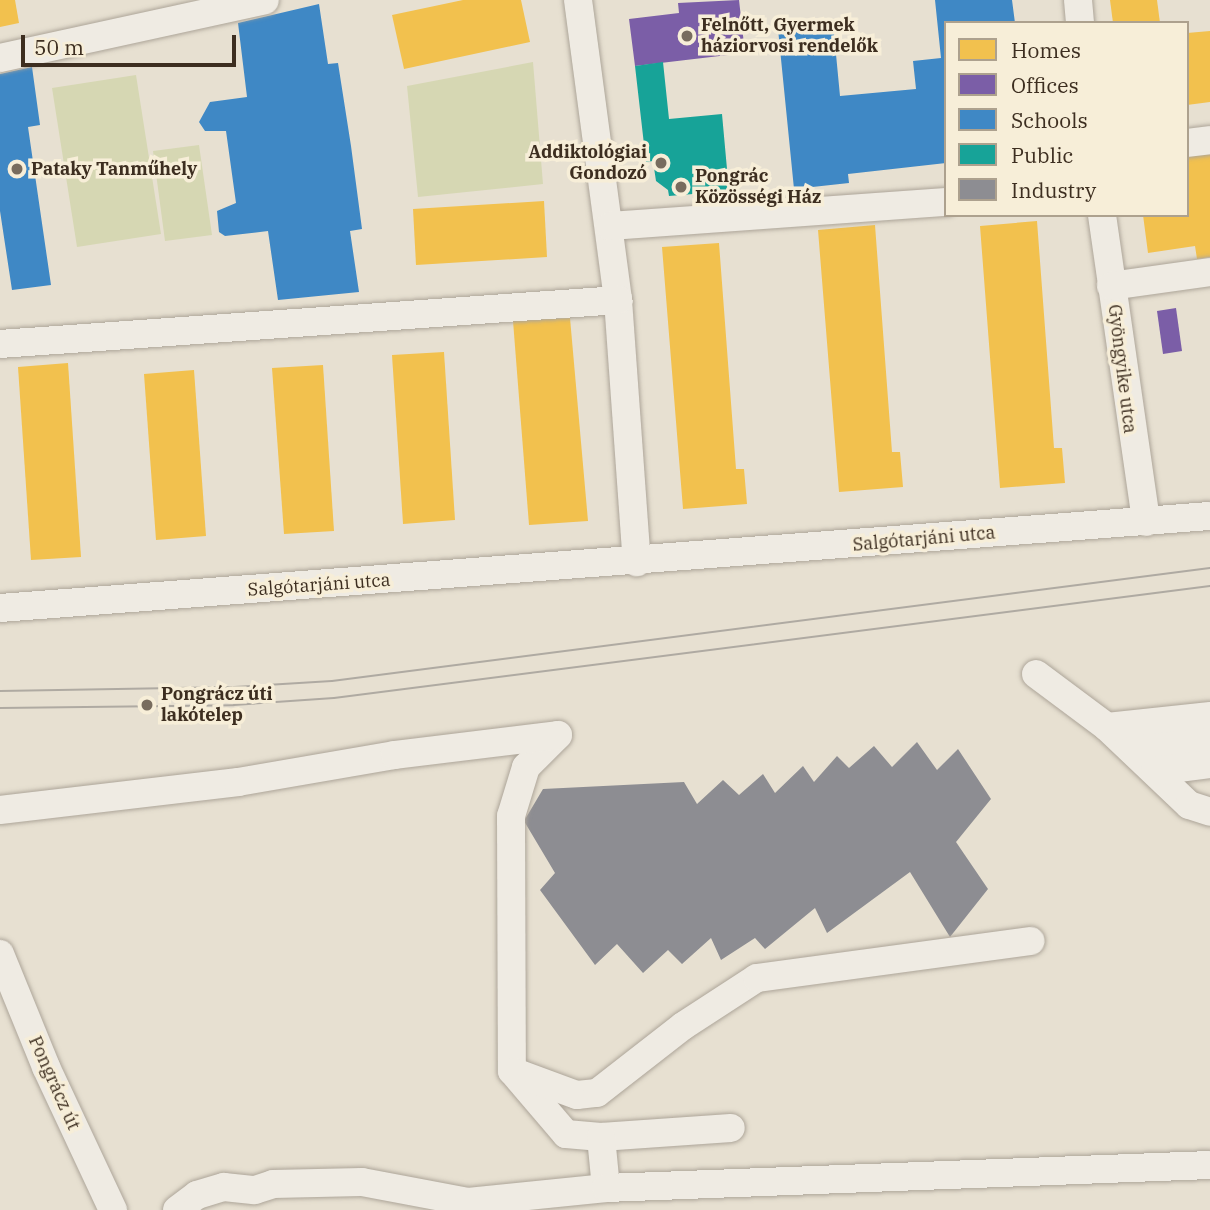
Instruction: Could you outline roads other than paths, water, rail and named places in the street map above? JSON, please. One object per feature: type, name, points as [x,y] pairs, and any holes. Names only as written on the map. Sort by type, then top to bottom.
[{"type":"street","points":[[0,58],[265,0]]},
{"type":"street","points":[[578,0],[618,300],[637,562]]},
{"type":"street","points":[[1078,0],[1080,21]]},
{"type":"street","points":[[1189,143],[1210,140]]},
{"type":"street","points":[[610,226],[944,202]]},
{"type":"street","name":"Gyöngyike utca","points":[[1102,217],[1146,522]]},
{"type":"street","points":[[1111,286],[1210,272]]},
{"type":"street","points":[[0,344],[618,300]]},
{"type":"street","name":"Salgótarjáni utca","points":[[0,608],[637,562],[1210,516]]},
{"type":"street","points":[[1036,674],[1107,727],[1189,805],[1210,812]]},
{"type":"street","points":[[1107,727],[1210,716]]},
{"type":"street","points":[[0,810],[558,735],[526,767],[511,816],[512,1071],[566,1134],[601,1137],[731,1128]]},
{"type":"street","points":[[1132,750],[1210,742]]},
{"type":"street","points":[[1155,771],[1210,764]]},
{"type":"street","points":[[1178,793],[1210,789]]},
{"type":"street","points":[[512,1071],[576,1095],[597,1093],[683,1026],[757,978],[1031,941]]},
{"type":"street","name":"Pongrácz út","points":[[0,954],[46,1067],[113,1210]]},
{"type":"street","points":[[601,1137],[606,1188]]},
{"type":"street","points":[[177,1210],[197,1195],[224,1187],[251,1200],[274,1184],[362,1182],[414,1189],[443,1205],[606,1188],[1210,1166]]},
{"type":"tram line","points":[[0,691],[234,687],[332,681],[1210,568]]},
{"type":"tram line","points":[[0,708],[234,705],[334,698],[1210,586]]},
{"type":"place","name":"Felnőtt, Gyermek háziorvosi rendelők","points":[[687,36]]},
{"type":"place","name":"Addiktológiai Gondozó","points":[[661,163]]},
{"type":"place","name":"Pataky Tanműhely","points":[[17,169]]},
{"type":"place","name":"Pongrác Közösségi Ház","points":[[681,187]]},
{"type":"place","name":"Pongrácz úti lakótelep","points":[[147,705]]}]
